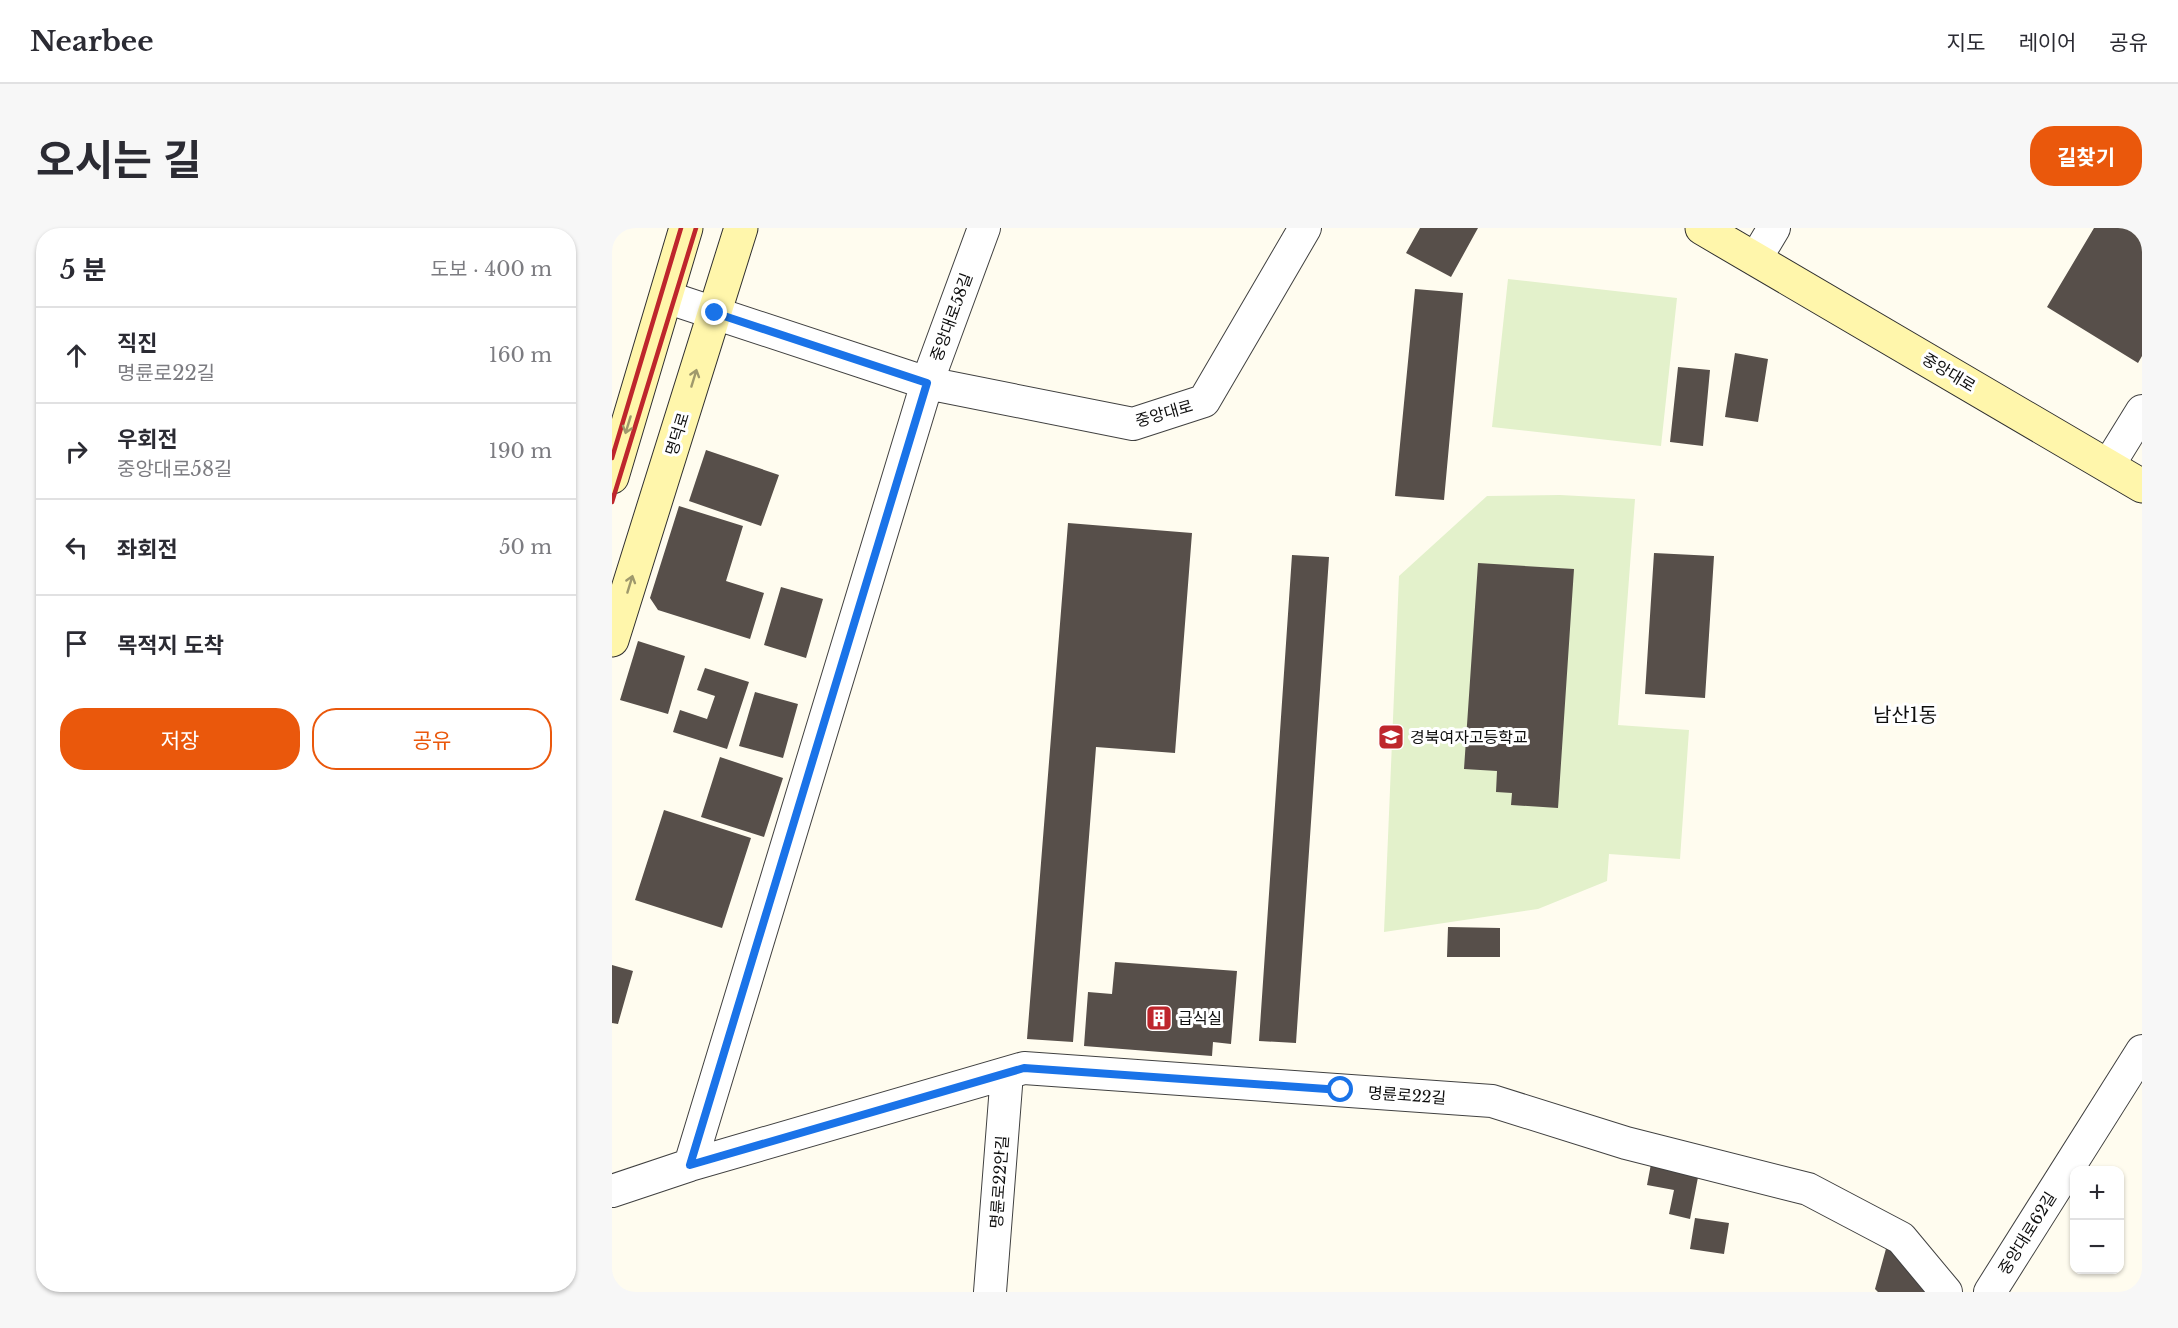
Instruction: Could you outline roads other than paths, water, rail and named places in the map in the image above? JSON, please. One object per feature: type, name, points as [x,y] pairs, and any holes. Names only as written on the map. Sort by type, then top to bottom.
[{"type":"main road","points":[[612,477],[686,228]]},
{"type":"main road","name":"명덕로","points":[[612,640],[741,228]]},
{"type":"main road","name":"중앙대로","points":[[1702,228],[2142,486]]},
{"type":"street","name":"중앙대로58길","points":[[690,1165],[927,383],[984,228]]},
{"type":"street","name":"중앙대로","points":[[666,297],[927,383],[1133,424],[1204,402],[1305,228]]},
{"type":"street","points":[[1756,258],[1774,228]]},
{"type":"street","points":[[2108,466],[2142,411]]},
{"type":"street","name":"중앙대로62길","points":[[1990,1292],[2142,1051]]},
{"type":"street","name":"명륜로22길","points":[[612,1191],[690,1165],[1024,1068],[1492,1101],[1626,1143],[1808,1189],[1901,1238],[1946,1292]]},
{"type":"street","name":"명륜로22안길","points":[[990,1292],[1007,1073]]},
{"type":"railway","points":[[612,458],[681,228]]},
{"type":"railway","points":[[612,502],[696,228]]},
{"type":"place","name":"경북여자고등학교","points":[[1391,737]]},
{"type":"place","name":"급식실","points":[[1159,1018]]},
{"type":"district","name":"남산1동","points":[[1905,715]]}]
